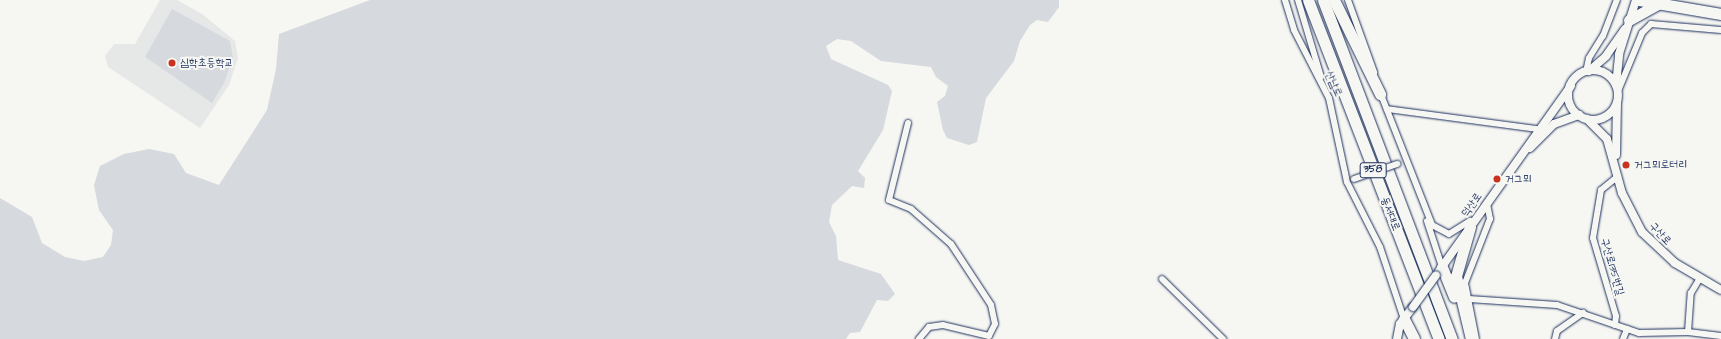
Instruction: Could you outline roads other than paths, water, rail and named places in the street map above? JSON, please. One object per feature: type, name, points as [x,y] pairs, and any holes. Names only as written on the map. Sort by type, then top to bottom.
[{"type":"highway","name":"동서대로","points":[[1308,0],[1439,339]]},
{"type":"highway","name":"동서대로","points":[[1323,0],[1452,339]]},
{"type":"highway","points":[[1334,0],[1380,94]]},
{"type":"highway","points":[[1637,0],[1721,14]]},
{"type":"highway","points":[[1628,24],[1658,4]]},
{"type":"highway","points":[[1470,227],[1456,276],[1471,339]]},
{"type":"highway","points":[[1439,271],[1467,327]]},
{"type":"highway","points":[[1404,319],[1414,339]]},
{"type":"street","name":"산남로","points":[[1285,0],[1294,30],[1329,98],[1347,182],[1380,247],[1404,319]]},
{"type":"street","points":[[1298,0],[1329,98]]},
{"type":"street","points":[[1348,0],[1380,94],[1387,109],[1423,210],[1439,271]]},
{"type":"street","points":[[1587,72],[1589,58],[1603,36],[1617,0]]},
{"type":"street","points":[[1616,166],[1617,61],[1637,0]]},
{"type":"street","points":[[1521,156],[1537,129],[1571,86],[1606,56],[1628,24]]},
{"type":"street","points":[[1617,88],[1642,33],[1651,24],[1721,30]]},
{"type":"street","points":[[1587,72],[1605,73],[1617,88]]},
{"type":"street","points":[[1571,86],[1570,102],[1583,117],[1607,139],[1616,166]]},
{"type":"street","points":[[1521,156],[1554,124],[1583,117],[1607,116],[1617,101]]},
{"type":"street","points":[[1387,109],[1537,129]]},
{"type":"street","points":[[908,123],[889,200],[911,209],[951,244],[991,305],[995,324],[989,336],[944,325],[929,327],[919,339]]},
{"type":"street","name":"덕산로","points":[[1404,319],[1521,156]]},
{"type":"street","points":[[1347,182],[1396,164],[1406,162]]},
{"type":"street","name":"구산로","points":[[1616,166],[1622,193],[1642,232],[1675,264],[1721,290]]},
{"type":"street","name":"구산로135번길","points":[[1615,325],[1616,316],[1593,238],[1601,190],[1618,176]]},
{"type":"street","points":[[1476,339],[1466,283],[1490,218],[1486,204]]},
{"type":"street","points":[[1423,210],[1436,231],[1449,234],[1457,233],[1480,213]]},
{"type":"street","points":[[1688,332],[1691,293],[1700,278]]},
{"type":"street","points":[[1162,279],[1223,339]]},
{"type":"street","points":[[1469,299],[1536,301],[1583,313],[1639,333],[1688,332],[1721,336]]},
{"type":"street","points":[[1555,339],[1557,331],[1583,313]]},
{"type":"street","points":[[1397,339],[1404,319]]},
{"type":"street","points":[[1623,339],[1627,329]]},
{"type":"place","name":"심학초등학교","points":[[172,63]]},
{"type":"place","name":"거그뫼로터리","points":[[1626,165]]},
{"type":"place","name":"거그뫼","points":[[1497,179]]}]
